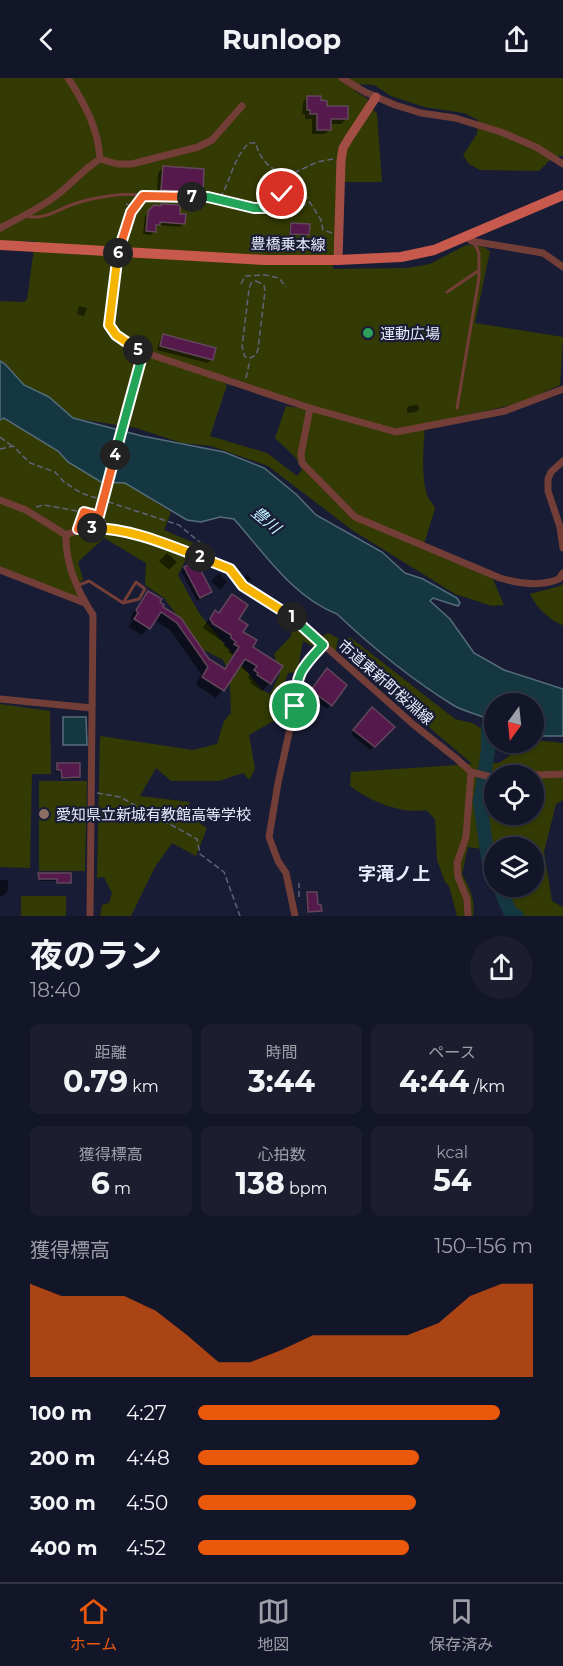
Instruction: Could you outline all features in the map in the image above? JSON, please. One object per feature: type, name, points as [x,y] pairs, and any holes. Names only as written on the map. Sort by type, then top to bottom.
[{"type":"main road","name":"豊橋乗本線","points":[[0,246],[265,260],[338,260],[410,256],[470,238],[563,195]]},
{"type":"street","points":[[68,78],[89,112],[97,134],[100,159]]},
{"type":"street","points":[[342,78],[365,93],[412,110],[455,118],[501,132],[536,147],[563,164]]},
{"type":"street","points":[[338,260],[343,148],[376,97]]},
{"type":"street","points":[[100,159],[117,164],[132,164],[198,147],[212,140],[242,106]]},
{"type":"street","points":[[0,228],[25,216],[52,198],[77,175],[100,159]]},
{"type":"street","points":[[470,238],[543,253],[563,267]]},
{"type":"street","points":[[118,252],[109,325],[124,342],[143,352],[310,408],[396,432],[505,411],[563,389]]},
{"type":"street","points":[[310,408],[301,454],[302,463],[355,517],[508,581],[537,584],[559,579],[563,573]]},
{"type":"street","points":[[563,461],[551,472],[548,479],[548,492],[560,527],[563,548]]},
{"type":"street","points":[[0,500],[26,510],[66,535],[66,549],[77,585],[93,615],[90,916]]},
{"type":"street","name":"市道東新町桜淵線","points":[[66,535],[78,529],[96,528],[122,531],[223,566],[233,573],[243,586],[287,612],[414,725],[471,772],[484,775]]},
{"type":"street","points":[[0,570],[85,603]]},
{"type":"street","points":[[295,916],[286,873],[278,861],[269,837],[293,715],[295,687],[304,666],[323,645]]},
{"type":"street","points":[[0,699],[93,708]]},
{"type":"street","points":[[468,916],[467,899],[458,877],[457,863],[466,837],[471,772]]},
{"type":"street","points":[[544,775],[563,774]]},
{"type":"lane","points":[[25,216],[43,217],[77,203],[132,193],[143,196]]},
{"type":"lane","points":[[457,408],[477,288],[477,248],[470,238]]},
{"type":"lane","points":[[447,292],[478,271]]},
{"type":"lane","points":[[77,585],[88,581],[123,603],[139,599],[145,590],[136,582],[123,603]]},
{"type":"path","points":[[219,199],[226,189],[240,154],[249,143],[256,143],[260,155],[280,171]]},
{"type":"path","points":[[273,179],[280,171],[296,171],[323,160],[341,161]]},
{"type":"path","points":[[296,171],[301,188],[321,220],[323,230],[338,234]]},
{"type":"path","points":[[280,208],[282,194],[290,196]]},
{"type":"path","points":[[118,252],[134,207],[143,196],[208,197],[242,206],[280,208],[301,207],[310,202]]},
{"type":"path","points":[[126,204],[134,207]]},
{"type":"path","points":[[250,358],[256,355],[265,291],[264,285],[260,282],[260,275]]},
{"type":"path","points":[[241,284],[245,276],[260,275],[279,278],[286,287]]},
{"type":"path","points":[[250,358],[246,357],[242,347],[249,289],[251,283],[260,282]]},
{"type":"path","points":[[26,510],[44,505],[99,516],[143,352]]},
{"type":"path","points":[[244,385],[250,358]]},
{"type":"path","points":[[0,437],[30,463],[56,472],[64,482],[81,493],[179,525],[212,551],[223,566]]},
{"type":"path","points":[[0,449],[13,446]]},
{"type":"path","points":[[78,529],[84,512]]},
{"type":"path","points":[[92,792],[120,797],[197,839],[200,854],[224,872],[240,916]]},
{"type":"green space","points":[[0,78],[563,78],[563,156],[554,156],[539,171],[480,170],[469,164],[463,155],[477,134],[478,120],[464,113],[424,107],[391,96],[374,85],[358,84],[355,91],[368,99],[367,105],[377,113],[382,182],[338,182],[333,269],[407,268],[430,264],[466,245],[482,246],[490,251],[475,323],[563,337],[560,385],[517,404],[425,424],[424,480],[428,497],[435,509],[423,547],[492,577],[504,605],[492,606],[455,594],[352,530],[268,466],[211,446],[182,443],[136,428],[73,418],[49,397],[24,385],[0,361],[0,301],[23,302],[27,300],[35,241],[0,241]],"holes":[[[228,377],[313,406],[302,455],[304,463],[300,455],[309,414],[306,409],[286,406],[275,438],[296,458],[302,470],[297,476],[267,453],[210,436]]]},
{"type":"green space","points":[[4,417],[58,451],[68,462],[101,482],[125,483],[171,512],[164,530],[194,543],[178,575],[199,613],[262,690],[270,694],[280,674],[274,654],[291,636],[292,625],[304,632],[314,629],[323,636],[328,633],[338,638],[336,651],[321,651],[303,641],[297,672],[288,673],[284,684],[290,688],[279,718],[249,735],[255,769],[249,780],[243,773],[219,781],[171,781],[156,768],[140,796],[190,802],[186,814],[207,828],[196,856],[172,843],[155,867],[131,916],[100,916],[102,905],[109,903],[112,893],[104,877],[97,878],[100,736],[193,750],[217,744],[224,721],[231,713],[227,668],[223,660],[202,649],[164,598],[145,585],[146,563],[104,538],[78,562],[83,579],[77,586],[82,600],[0,568],[0,420]]},
{"type":"green space","points":[[563,583],[563,625],[544,613],[530,594],[560,586]]},
{"type":"green space","points":[[350,637],[455,719],[472,723],[482,729],[481,764],[499,763],[514,753],[544,753],[544,741],[563,743],[563,800],[556,804],[544,852],[544,837],[484,837],[484,856],[482,849],[468,847],[462,874],[473,899],[473,916],[457,916],[449,886],[445,882],[437,860],[435,819],[426,810],[406,810],[386,806],[350,786],[351,772],[472,764],[396,699],[356,659],[360,651],[348,639]]},
{"type":"green space","points":[[0,704],[50,711],[51,774],[32,774],[30,868],[0,867]]},
{"type":"green space","points":[[39,781],[87,781],[85,871],[39,871]]},
{"type":"green space","points":[[544,852],[552,901],[563,907],[563,916],[519,916],[505,897],[544,897]]},
{"type":"green space","points":[[21,896],[66,896],[66,916],[21,916]]},
{"type":"water","points":[[276,171],[292,172],[300,196],[286,193],[279,188],[274,175]]},
{"type":"water","name":"豊川","points":[[0,361],[24,385],[49,397],[73,418],[142,436],[224,452],[264,468],[297,495],[316,515],[382,552],[405,573],[423,579],[457,598],[460,603],[458,606],[433,598],[430,601],[450,619],[474,653],[504,670],[563,689],[563,736],[544,736],[544,693],[484,693],[484,718],[458,708],[437,695],[364,639],[337,614],[321,606],[293,586],[234,519],[220,517],[201,522],[187,520],[125,483],[101,482],[68,462],[58,451],[4,418],[0,420]]},
{"type":"water","points":[[63,717],[86,717],[87,745],[63,745]]},
{"type":"building","points":[[307,96],[321,96],[321,100],[327,101],[327,106],[348,106],[348,119],[331,119],[331,130],[317,130],[317,114],[310,114],[310,110],[307,110]]},
{"type":"building","points":[[163,166],[204,169],[203,193],[161,190]]},
{"type":"building","points":[[161,204],[180,205],[180,214],[186,214],[185,224],[160,222],[160,225],[156,225],[156,232],[146,231],[148,211],[154,205],[161,206]]},
{"type":"building","points":[[291,223],[310,224],[309,235],[290,234]]},
{"type":"building","points":[[163,334],[216,348],[213,360],[160,346]]},
{"type":"building","points":[[196,561],[212,592],[200,598],[184,567]]},
{"type":"building","points":[[148,591],[162,599],[160,602],[164,605],[163,607],[181,618],[209,659],[225,669],[239,647],[234,644],[236,642],[231,635],[213,624],[210,619],[215,610],[219,613],[232,594],[248,605],[239,619],[248,625],[243,632],[257,640],[253,647],[283,666],[271,684],[257,675],[258,673],[254,670],[257,666],[245,659],[224,691],[202,677],[208,667],[177,623],[161,612],[150,629],[134,619],[138,613],[136,610]]},
{"type":"building","points":[[327,668],[347,685],[332,706],[311,690]]},
{"type":"building","points":[[372,707],[395,727],[375,747],[353,730]]},
{"type":"building","points":[[57,763],[80,763],[80,777],[62,778],[61,770],[57,770]]},
{"type":"building","points":[[38,873],[71,873],[71,883],[57,883],[57,879],[39,879]]},
{"type":"building","points":[[307,892],[317,892],[318,904],[321,905],[322,911],[308,912]]},
{"type":"waterway","points":[[485,837],[480,802],[488,753]]},
{"type":"waterway","points":[[504,897],[510,912],[517,916]]},
{"type":"place","name":"運動広場","points":[[368,333]]},
{"type":"place","name":"愛知県立新城有教館高等学校","points":[[44,814]]},
{"type":"district","name":"字滝ノ上","points":[[394,874]]},
{"type":"route","points":[[282,194],[280,208],[254,208],[208,197],[143,196],[134,207],[118,252],[109,325],[124,342],[143,352],[99,516],[84,512],[78,529],[96,528],[122,531],[223,566],[230,569],[243,586],[287,612],[323,645],[304,666],[298,677],[295,687],[295,706]]}]
